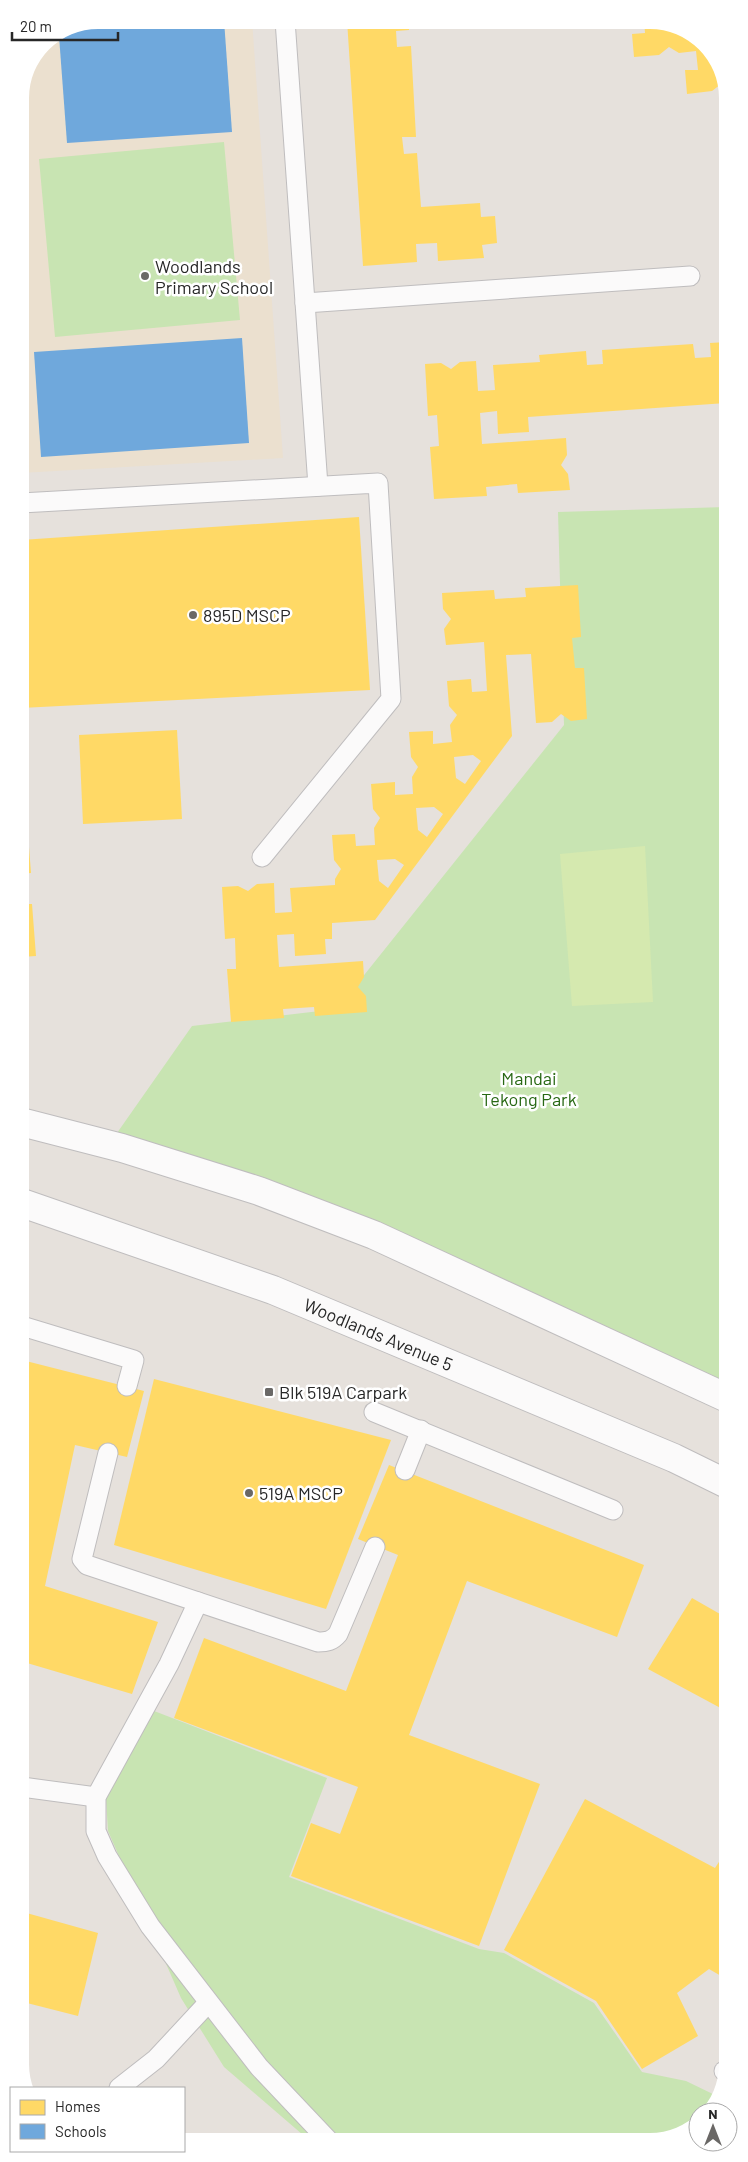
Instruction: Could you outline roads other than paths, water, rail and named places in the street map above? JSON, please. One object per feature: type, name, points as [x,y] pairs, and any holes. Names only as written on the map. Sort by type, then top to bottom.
[{"type":"main road","points":[[29,1124],[122,1148],[250,1188],[374,1235],[719,1394]]},
{"type":"main road","name":"Woodlands Avenue 5","points":[[29,1205],[273,1290],[674,1458],[719,1480]]},
{"type":"lane","points":[[287,29],[318,486]]},
{"type":"lane","points":[[304,303],[690,276]]},
{"type":"lane","points":[[29,504],[378,483],[391,699],[262,857]]},
{"type":"lane","points":[[29,1328],[134,1360],[127,1386]]},
{"type":"lane","points":[[374,1412],[613,1510]]},
{"type":"lane","points":[[405,1470],[421,1430]]},
{"type":"lane","points":[[108,1453],[82,1556],[83,1561],[87,1565],[318,1642],[326,1642],[333,1640],[338,1634],[375,1547]]},
{"type":"lane","points":[[198,1602],[169,1664],[96,1797],[96,1832],[106,1856],[150,1926],[208,2004],[259,2067],[321,2133]]},
{"type":"lane","points":[[29,1788],[96,1797]]},
{"type":"lane","points":[[120,2087],[156,2060],[208,2004]]},
{"type":"place","name":"Woodlands Primary School","points":[[145,276]]},
{"type":"place","name":"895D MSCP","points":[[193,615]]},
{"type":"place","name":"Blk 519A Carpark","points":[[269,1392]]},
{"type":"place","name":"519A MSCP","points":[[249,1493]]},
{"type":"park label","name":"Mandai Tekong Park","points":[[529,1088]]}]
